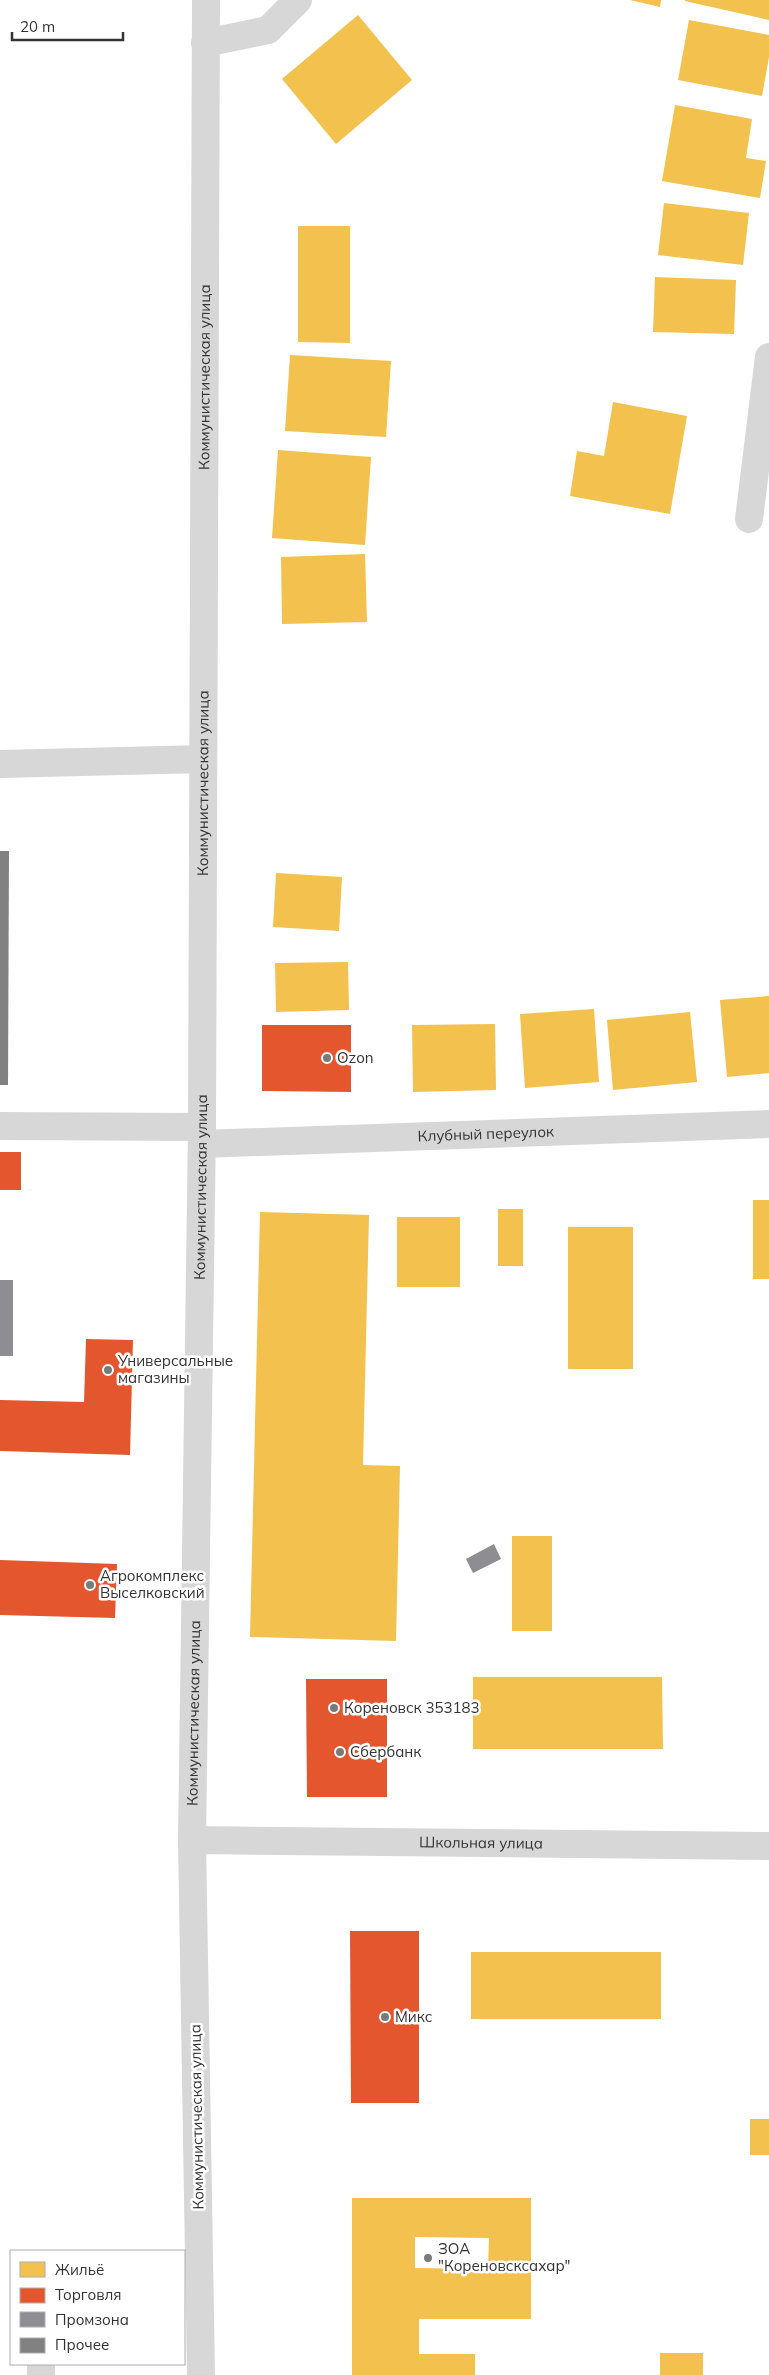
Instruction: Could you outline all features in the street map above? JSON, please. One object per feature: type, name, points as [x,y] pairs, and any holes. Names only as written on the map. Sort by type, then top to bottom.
[{"type":"street","name":"Коммунистическая улица","points":[[201,2375],[192,1840],[202,1135],[206,0]]},
{"type":"street","points":[[206,43],[268,30],[298,0]]},
{"type":"street","points":[[749,519],[769,357]]},
{"type":"street","points":[[0,764],[203,759]]},
{"type":"street","name":"Клубный переулок","points":[[0,1126],[202,1135],[769,1124]]},
{"type":"street","name":"Школьная улица","points":[[192,1840],[769,1846]]},
{"type":"building: Жильё","points":[[630,0],[661,0],[660,7]]},
{"type":"building: Жильё","points":[[769,0],[769,20],[685,1]]},
{"type":"building: Жильё","points":[[358,15],[412,80],[336,144],[282,79]]},
{"type":"building: Жильё","points":[[689,20],[769,35],[769,57],[762,96],[678,80]]},
{"type":"building: Жильё","points":[[675,105],[752,119],[746,158],[766,161],[760,198],[662,181]]},
{"type":"building: Жильё","points":[[664,203],[749,213],[743,265],[658,255]]},
{"type":"building: Жильё","points":[[298,226],[350,226],[350,343],[298,342]]},
{"type":"building: Жильё","points":[[655,277],[736,280],[734,334],[653,332]]},
{"type":"building: Жильё","points":[[290,355],[391,361],[386,437],[285,431]]},
{"type":"building: Жильё","points":[[613,402],[687,416],[670,514],[570,496],[577,451],[604,456]]},
{"type":"building: Жильё","points":[[278,450],[371,457],[365,545],[272,538]]},
{"type":"building: Жильё","points":[[365,554],[367,622],[282,624],[281,557]]},
{"type":"building: Жильё","points":[[276,873],[342,877],[339,931],[273,927]]},
{"type":"building: Жильё","points":[[348,962],[349,1010],[276,1012],[275,963]]},
{"type":"building: Жильё","points":[[769,996],[769,1073],[727,1077],[720,1000]]},
{"type":"building: Жильё","points":[[594,1009],[599,1082],[525,1088],[520,1014]]},
{"type":"building: Жильё","points":[[690,1012],[697,1082],[613,1090],[607,1020]]},
{"type":"building: Жильё","points":[[495,1024],[496,1090],[413,1092],[412,1025]]},
{"type":"building: Жильё","points":[[753,1200],[769,1200],[769,1279],[753,1279]]},
{"type":"building: Жильё","points":[[498,1209],[523,1209],[523,1266],[498,1266]]},
{"type":"building: Жильё","points":[[260,1212],[369,1215],[363,1465],[400,1466],[396,1641],[250,1637]]},
{"type":"building: Жильё","points":[[397,1217],[460,1217],[460,1287],[397,1287]]},
{"type":"building: Жильё","points":[[568,1227],[633,1227],[633,1369],[568,1369]]},
{"type":"building: Жильё","points":[[512,1536],[552,1536],[552,1631],[512,1631]]},
{"type":"building: Жильё","points":[[473,1677],[662,1677],[663,1749],[473,1749]]},
{"type":"building: Жильё","points":[[471,1952],[661,1952],[661,2019],[471,2019]]},
{"type":"building: Жильё","points":[[750,2119],[769,2119],[769,2155],[750,2155]]},
{"type":"building: Жильё","points":[[352,2198],[531,2198],[531,2319],[419,2319],[419,2354],[475,2354],[475,2375],[352,2375]],"holes":[[[415,2237],[489,2238],[488,2269],[415,2268]]]},
{"type":"building: Жильё","points":[[660,2353],[703,2353],[703,2375],[660,2375]]},
{"type":"building: Торговля","points":[[262,1025],[351,1025],[351,1092],[262,1091]]},
{"type":"building: Торговля","points":[[0,1152],[21,1152],[21,1190],[0,1190]]},
{"type":"building: Торговля","name":"Универсальные магазины","points":[[86,1339],[133,1340],[130,1455],[0,1451],[0,1400],[84,1402]]},
{"type":"building: Торговля","points":[[0,1560],[117,1564],[115,1618],[0,1615]]},
{"type":"building: Торговля","points":[[306,1679],[387,1679],[387,1797],[307,1797]]},
{"type":"building: Торговля","name":"Микс","points":[[350,1931],[419,1931],[419,2103],[351,2103]]},
{"type":"building: Промзона","points":[[0,1280],[13,1280],[13,1356],[0,1356]]},
{"type":"building: Промзона","points":[[494,1544],[501,1559],[473,1573],[466,1559]]},
{"type":"building: Прочее","points":[[0,851],[9,851],[8,1085],[0,1085]]},
{"type":"place","name":"Ozon","points":[[327,1058]]},
{"type":"place","name":"Универсальные магазины","points":[[108,1370]]},
{"type":"place","name":"Агрокомплекс Выселковский","points":[[90,1585]]},
{"type":"place","name":"Кореновск 353183","points":[[334,1708]]},
{"type":"place","name":"Сбербанк","points":[[340,1752]]},
{"type":"place","name":"Микс","points":[[385,2017]]},
{"type":"place","name":"ЗОА \"Кореновсксахар\"","points":[[428,2258]]}]
